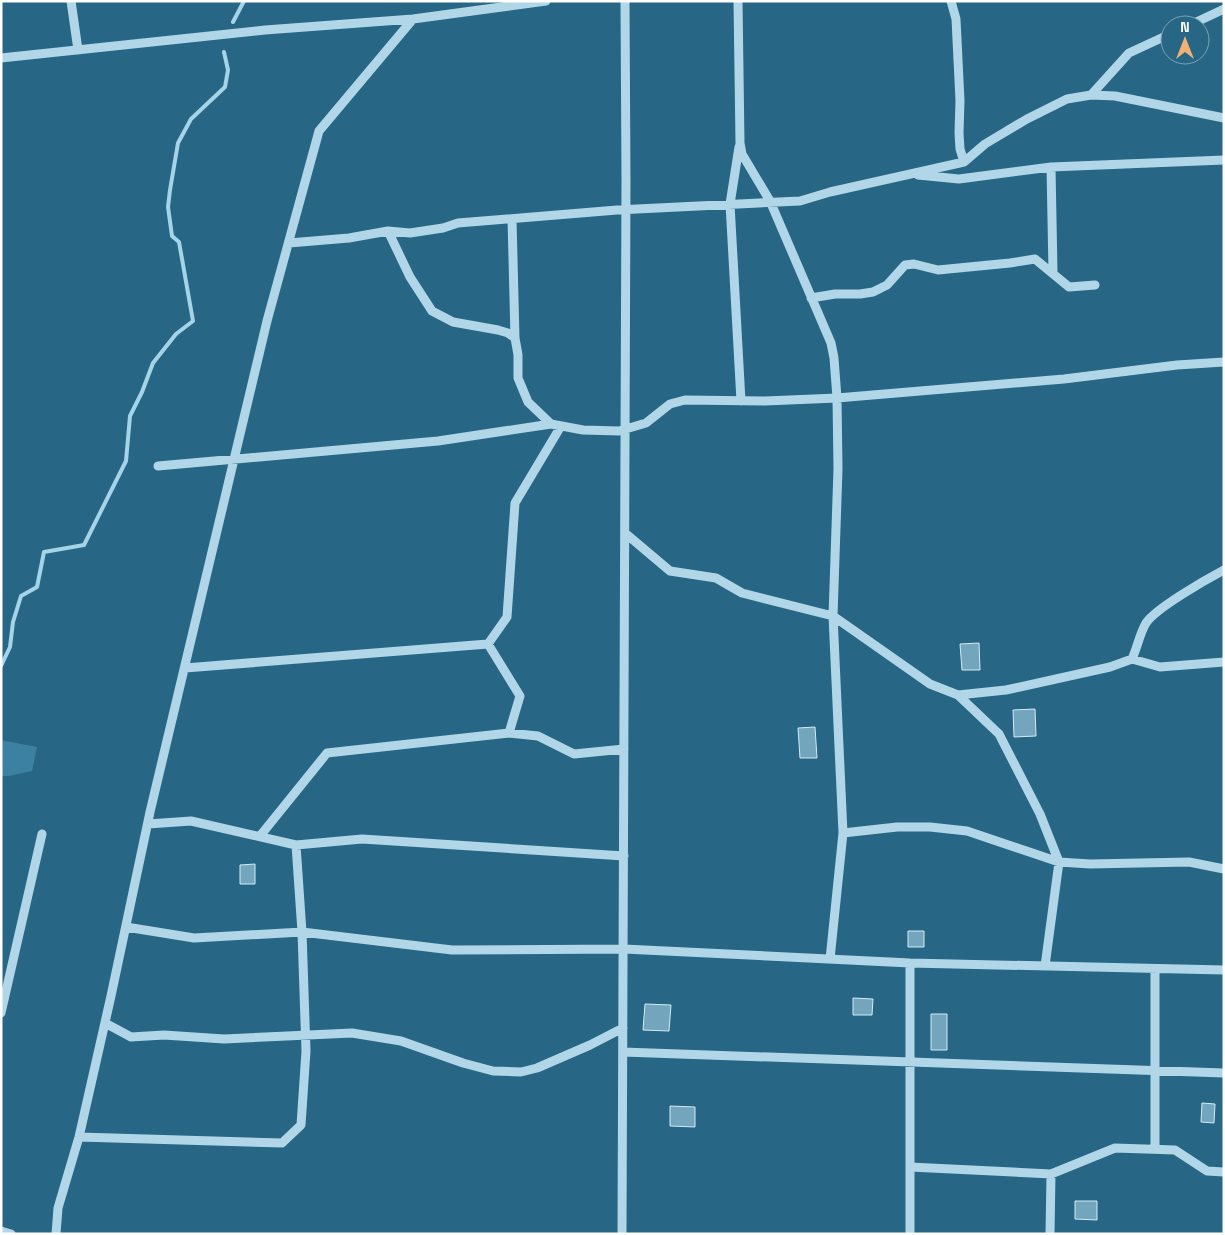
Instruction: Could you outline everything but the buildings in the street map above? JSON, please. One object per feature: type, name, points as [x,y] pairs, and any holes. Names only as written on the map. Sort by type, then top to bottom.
[{"type":"street","points":[[72,1],[78,50]]},
{"type":"street","points":[[1,58],[265,30],[413,19],[546,1]]},
{"type":"street","points":[[622,1234],[626,429],[625,1]]},
{"type":"street","points":[[738,1],[740,143],[742,154],[770,201],[831,343],[838,398],[838,469],[833,616],[843,833],[830,959]]},
{"type":"street","points":[[952,1],[956,19],[960,149],[964,162]]},
{"type":"street","points":[[1210,16],[1224,9]]},
{"type":"street","points":[[56,1234],[58,1208],[80,1137],[148,824],[267,320],[319,131],[413,19]]},
{"type":"street","points":[[1091,94],[1130,53],[1160,39]]},
{"type":"street","points":[[289,243],[350,238],[388,231],[410,233],[443,228],[458,223],[626,210],[770,201],[800,201],[830,192],[964,162],[985,144],[1027,119],[1067,99],[1091,94],[1115,96],[1224,118]]},
{"type":"street","points":[[740,143],[730,204],[740,401]]},
{"type":"street","points":[[911,175],[959,179],[1052,167],[1224,160]]},
{"type":"street","points":[[1052,167],[1053,272]]},
{"type":"street","points":[[512,219],[518,378],[528,402],[551,424]]},
{"type":"street","points":[[388,231],[410,277],[432,311],[453,322],[498,330],[508,333],[515,338]]},
{"type":"street","points":[[812,298],[835,294],[873,292],[887,286],[906,265],[914,264],[938,270],[1035,259],[1069,287],[1095,285]]},
{"type":"street","points":[[158,466],[438,441],[551,424],[583,430],[619,431],[646,423],[670,404],[685,400],[740,401],[838,398],[1064,379],[1177,365],[1224,362]]},
{"type":"street","points":[[488,644],[507,617],[515,503],[561,426]]},
{"type":"street","points":[[625,533],[670,571],[716,578],[742,593],[833,616],[930,684],[958,695],[999,734],[1040,814],[1059,862],[1046,966]]},
{"type":"street","points":[[1132,660],[1146,623],[1158,612],[1207,579],[1224,570]]},
{"type":"street","points":[[185,668],[488,644]]},
{"type":"street","points":[[488,644],[520,696],[509,733]]},
{"type":"street","points":[[958,695],[1006,690],[1110,667],[1132,660],[1160,667],[1224,662]]},
{"type":"street","points":[[260,836],[327,753],[509,733],[538,736],[574,754],[624,749]]},
{"type":"street","points":[[148,824],[191,821],[296,844],[362,839],[624,856]]},
{"type":"street","points":[[843,833],[896,827],[930,826],[967,831],[1059,862],[1090,864],[1189,862],[1224,869]]},
{"type":"street","points":[[1,1013],[42,834]]},
{"type":"street","points":[[80,1137],[282,1143],[301,1125],[306,1034],[296,844]]},
{"type":"street","points":[[126,928],[194,938],[302,932],[452,950],[624,949],[910,963],[1224,970]]},
{"type":"street","points":[[910,963],[910,1234]]},
{"type":"street","points":[[1155,969],[1156,1149]]},
{"type":"street","points":[[105,1024],[131,1037],[164,1035],[224,1039],[352,1033],[402,1041],[463,1063],[493,1071],[521,1072],[537,1068],[623,1028]]},
{"type":"street","points":[[623,1052],[1224,1073]]},
{"type":"street","points":[[910,1167],[1051,1174],[1115,1148],[1175,1150],[1207,1171],[1224,1172]]},
{"type":"street","points":[[1050,1234],[1051,1174]]},
{"type":"street","points":[[1,1231],[11,1234]]},
{"type":"shaded area","points":[[1,740],[37,747],[32,771],[1,776]]},
{"type":"waterway","points":[[233,22],[244,1]]},
{"type":"waterway","points":[[1,666],[10,647],[13,622],[21,596],[37,587],[44,552],[84,545],[126,461],[130,416],[153,363],[176,334],[193,321],[179,242],[172,236],[168,207],[178,143],[191,119],[225,87],[228,70],[224,52]]}]
